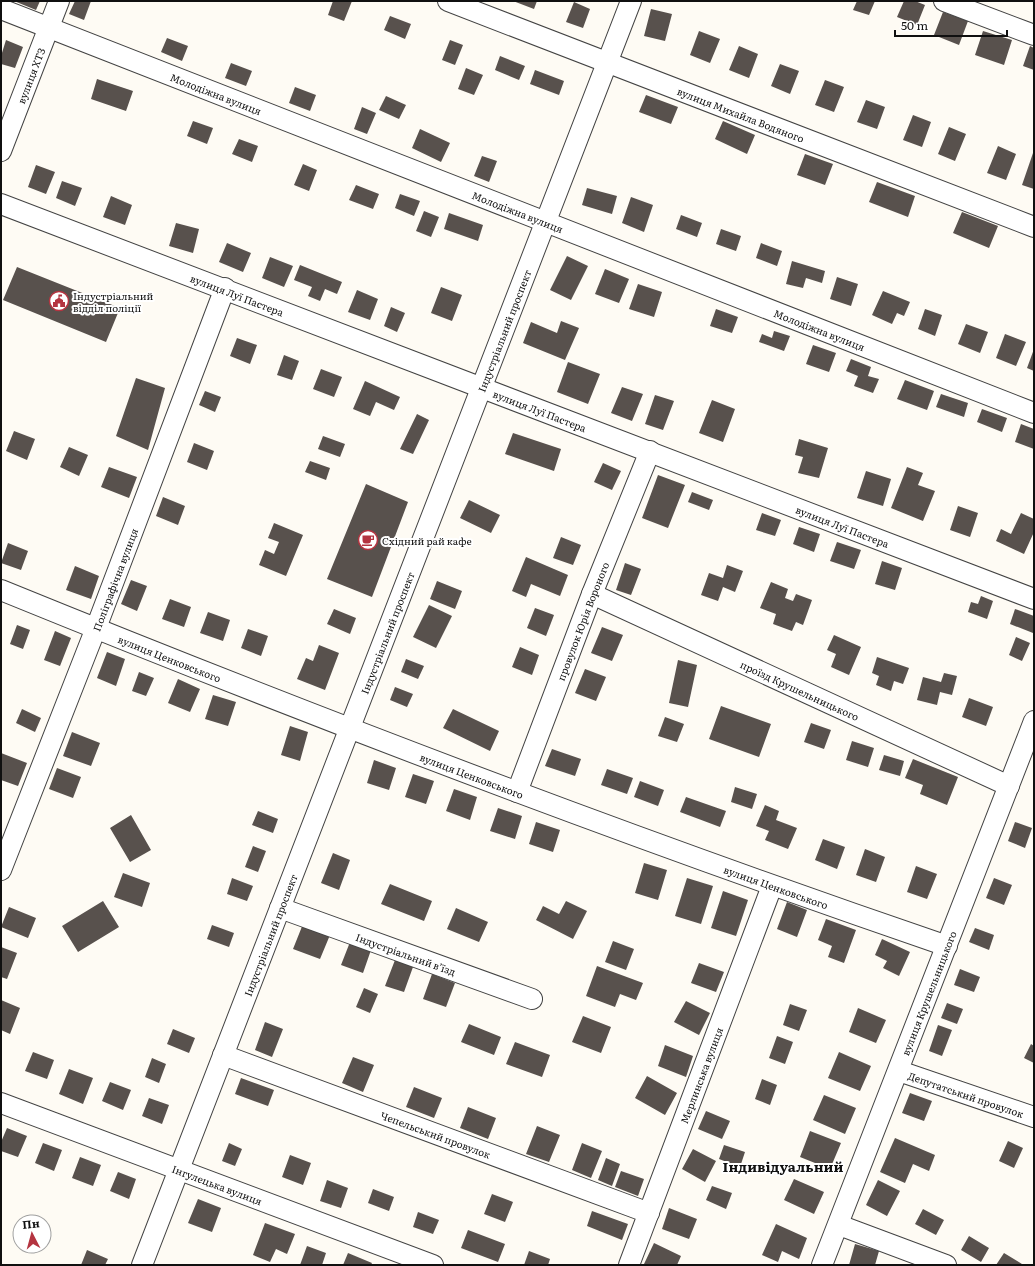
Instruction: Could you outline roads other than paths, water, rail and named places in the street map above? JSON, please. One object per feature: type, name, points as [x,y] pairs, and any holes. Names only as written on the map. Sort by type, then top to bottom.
[{"type":"street","name":"вулиця ХТЗ","points":[[1,151],[59,1]]},
{"type":"street","name":"вулиця Михайла Водяного","points":[[448,1],[608,61],[1034,227]]},
{"type":"street","name":"Індустріальний проспект","points":[[142,1265],[631,1]]},
{"type":"street","points":[[944,1],[1034,35]]},
{"type":"street","name":"Молодіжна вулиця","points":[[1,9],[1034,413]]},
{"type":"street","name":"вулиця Луї Пастера","points":[[1,204],[225,288],[1034,599]]},
{"type":"street","name":"Поліграфічна вулиця","points":[[1,870],[96,628],[225,288]]},
{"type":"street","name":"провулок Юрія Вороного","points":[[517,792],[592,594],[650,451]]},
{"type":"street","name":"вулиця Ценковського","points":[[1,590],[350,728],[517,792],[772,886],[947,946]]},
{"type":"street","name":"проїзд Крушельницького","points":[[592,594],[1009,786]]},
{"type":"street","name":"вулиця Крушельницького","points":[[822,1265],[899,1071],[1034,720]]},
{"type":"street","name":"Мерлинська вулиця","points":[[629,1265],[772,886]]},
{"type":"street","name":"Індустріальний в’їзд","points":[[280,908],[532,999]]},
{"type":"street","name":"Чепельський провулок","points":[[223,1055],[649,1213]]},
{"type":"street","name":"Депутатський провулок","points":[[899,1071],[1034,1117]]},
{"type":"street","name":"Інгулецька вулиця","points":[[1,1103],[433,1265]]},
{"type":"street","points":[[839,1224],[946,1265]]},
{"type":"place","name":"Індустріальний відділ поліції","points":[[59,301]]},
{"type":"place","name":"Східний рай кафе","points":[[368,540]]},
{"type":"district","name":"Індивідуальний","points":[[783,1166]]}]
